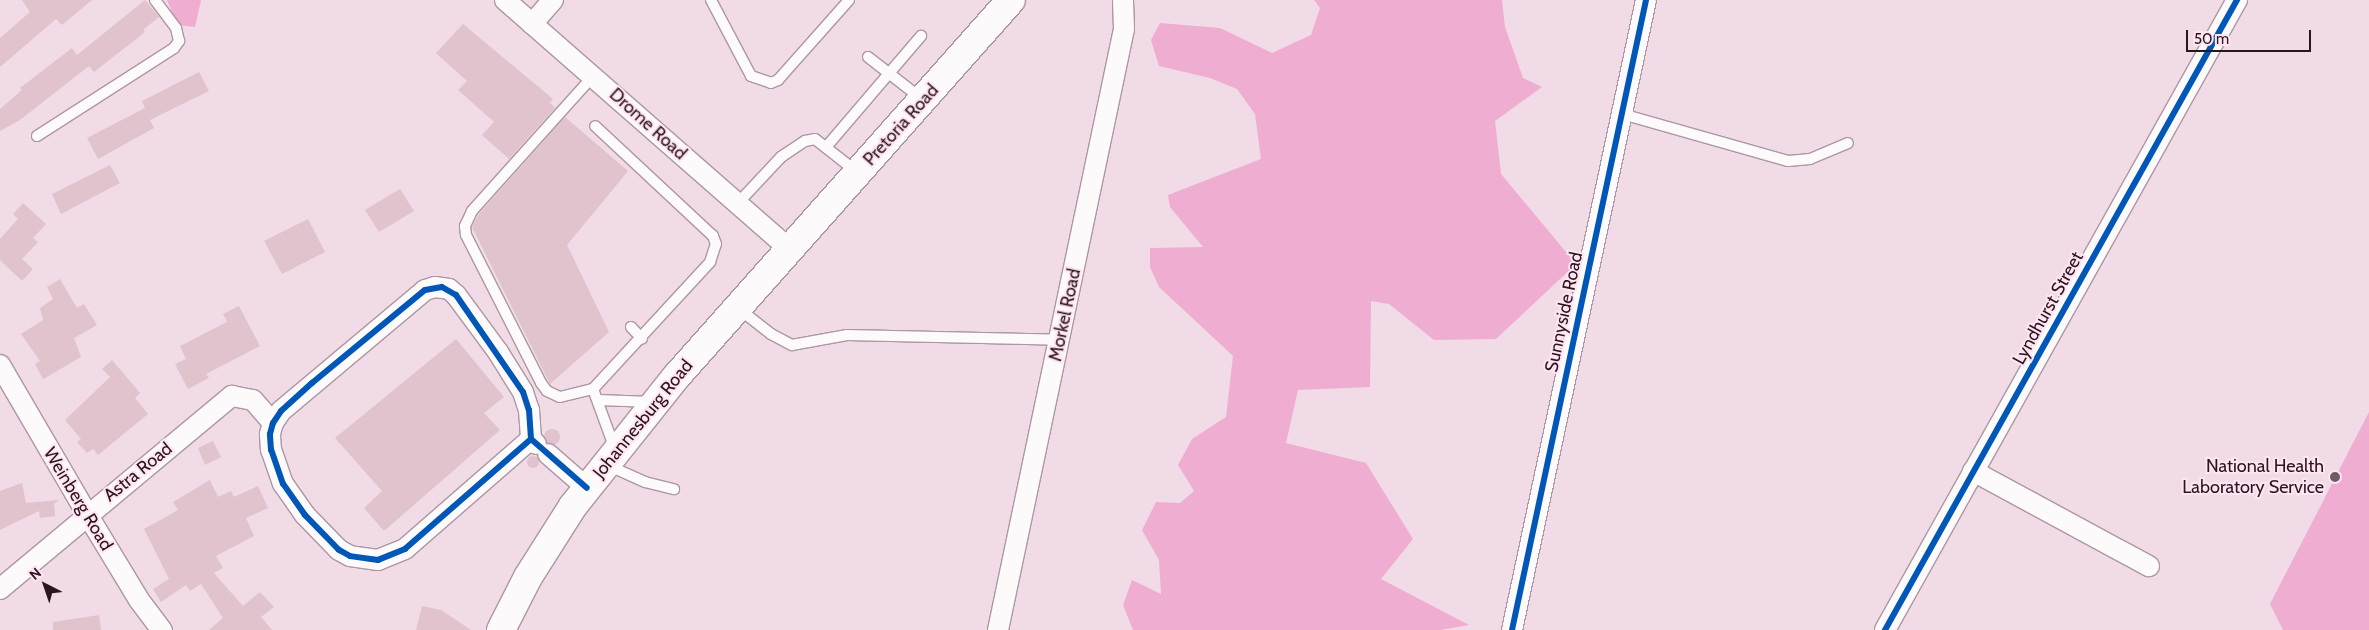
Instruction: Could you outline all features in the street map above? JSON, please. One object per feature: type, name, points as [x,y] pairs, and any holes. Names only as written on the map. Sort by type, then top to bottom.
[{"type":"main road","name":"Pretoria Road","points":[[790,249],[1011,0]]},
{"type":"main road","name":"Johannesburg Road","points":[[501,630],[552,538],[587,488],[656,403],[790,249]]},
{"type":"street","name":"Drome Road","points":[[505,0],[594,75],[790,249]]},
{"type":"street","points":[[532,24],[553,0]]},
{"type":"street","name":"Morkel Road","points":[[998,630],[1061,340],[1124,29],[1123,0]]},
{"type":"street","name":"Sunnyside Road","points":[[1512,630],[1646,0]]},
{"type":"street","name":"Lyndhurst Street","points":[[1885,630],[2237,0]]},
{"type":"street","points":[[538,446],[405,549],[391,557],[366,559],[339,550],[305,515],[283,484],[271,450],[273,423],[281,411],[425,290],[435,287],[456,295],[498,352],[523,392],[538,446],[587,488]]},
{"type":"street","name":"Weinberg Road","points":[[0,365],[139,600],[162,630]]},
{"type":"street","name":"Astra Road","points":[[0,589],[87,514],[232,396],[253,400],[273,423]]},
{"type":"street","points":[[1973,471],[2149,566]]},
{"type":"lane","points":[[37,136],[174,48],[179,41],[176,28],[155,0]]},
{"type":"lane","points":[[711,0],[751,76],[771,83],[778,80],[849,0]]},
{"type":"lane","points":[[826,146],[922,36]]},
{"type":"lane","points":[[868,57],[924,100]]},
{"type":"lane","points":[[594,75],[472,212],[465,226],[466,236],[547,391],[560,397],[593,389],[642,339],[710,262],[716,244],[713,236],[595,126]]},
{"type":"lane","points":[[1622,114],[1788,162],[1810,159],[1848,143]]},
{"type":"lane","points":[[738,203],[793,147],[815,139],[858,173]]},
{"type":"lane","points":[[737,308],[771,334],[792,345],[847,335],[1061,340]]},
{"type":"lane","points":[[630,327],[642,339]]},
{"type":"lane","points":[[593,389],[598,400],[611,458],[644,482],[674,489]]},
{"type":"lane","points":[[598,400],[656,403]]},
{"type":"shaded area","points":[[167,0],[201,0],[195,27],[177,25]]},
{"type":"shaded area","points":[[1314,0],[1502,0],[1505,27],[1523,78],[1542,87],[1495,121],[1501,174],[1576,264],[1496,339],[1434,340],[1389,304],[1371,301],[1370,387],[1298,390],[1286,443],[1366,463],[1413,539],[1381,579],[1469,625],[1440,630],[1133,630],[1123,605],[1132,580],[1161,594],[1159,560],[1142,530],[1156,502],[1180,503],[1194,491],[1178,465],[1192,439],[1226,417],[1233,356],[1159,287],[1150,267],[1150,248],[1203,247],[1170,207],[1168,195],[1261,159],[1255,114],[1237,89],[1210,78],[1159,66],[1151,40],[1160,23],[1220,28],[1272,53],[1311,35],[1320,8]]},
{"type":"shaded area","points":[[2369,412],[2369,630],[2283,630],[2270,604]]},
{"type":"building","points":[[22,0],[92,0],[62,25],[56,19],[0,67],[0,38],[30,12]]},
{"type":"building","points":[[145,0],[159,17],[143,30],[145,32],[94,72],[89,66],[20,120],[0,131],[0,109],[22,90],[20,88],[72,48],[77,55]]},
{"type":"building","points":[[463,24],[553,99],[550,103],[555,108],[509,159],[482,135],[494,122],[458,90],[467,81],[436,53]]},
{"type":"building","points":[[199,72],[209,91],[150,120],[154,128],[98,159],[87,138],[145,108],[142,101]]},
{"type":"building","points":[[565,117],[628,171],[567,245],[609,332],[550,384],[472,227],[478,215]]},
{"type":"building","points":[[110,165],[120,183],[61,214],[52,194]]},
{"type":"building","points":[[400,189],[414,211],[379,232],[365,210]]},
{"type":"building","points":[[23,203],[46,224],[33,238],[38,242],[22,259],[33,269],[22,281],[0,260],[0,239],[18,219],[13,214]]},
{"type":"building","points":[[308,219],[325,252],[282,274],[264,241]]},
{"type":"building","points":[[60,279],[77,308],[84,304],[97,325],[74,338],[81,357],[43,379],[35,364],[40,361],[21,334],[43,320],[40,308],[53,299],[47,287]]},
{"type":"building","points":[[239,306],[260,346],[206,374],[209,378],[188,389],[175,364],[186,359],[180,346],[227,322],[223,314]]},
{"type":"building","points":[[456,339],[504,397],[484,413],[500,430],[384,531],[364,508],[382,491],[335,438]]},
{"type":"building","points":[[112,360],[140,393],[135,398],[148,414],[98,455],[93,449],[87,453],[77,442],[81,439],[65,420],[110,377],[102,369]]},
{"type":"building","points":[[552,429],[560,437],[552,445],[544,437]]},
{"type":"building","points":[[213,441],[221,457],[205,465],[198,448]]},
{"type":"building","points":[[535,456],[538,457],[538,467],[531,468],[528,467],[527,460],[528,457]]},
{"type":"building","points":[[210,480],[218,497],[231,491],[234,497],[258,486],[268,508],[246,518],[254,536],[216,556],[223,568],[214,573],[243,606],[260,592],[274,607],[261,617],[272,630],[209,630],[223,618],[201,584],[190,591],[186,585],[161,602],[153,589],[169,579],[144,529],[178,510],[173,502]]},
{"type":"building","points":[[22,483],[26,503],[59,500],[54,504],[55,516],[40,518],[39,511],[0,530],[0,491]]},
{"type":"building","points":[[422,606],[441,610],[471,630],[416,630]]},
{"type":"building","points":[[99,615],[101,630],[53,630],[53,622]]},
{"type":"cycle path","points":[[1512,630],[1646,0]]},
{"type":"cycle path","points":[[1885,630],[2237,0]]},
{"type":"cycle path","points":[[531,439],[405,549],[378,560],[350,556],[339,550],[305,515],[283,484],[271,450],[270,434],[273,423],[281,411],[312,383],[425,290],[442,287],[456,295],[523,392],[529,410],[531,439],[587,488]]},
{"type":"place","name":"National Health Laboratory Service","points":[[2335,477]]}]
